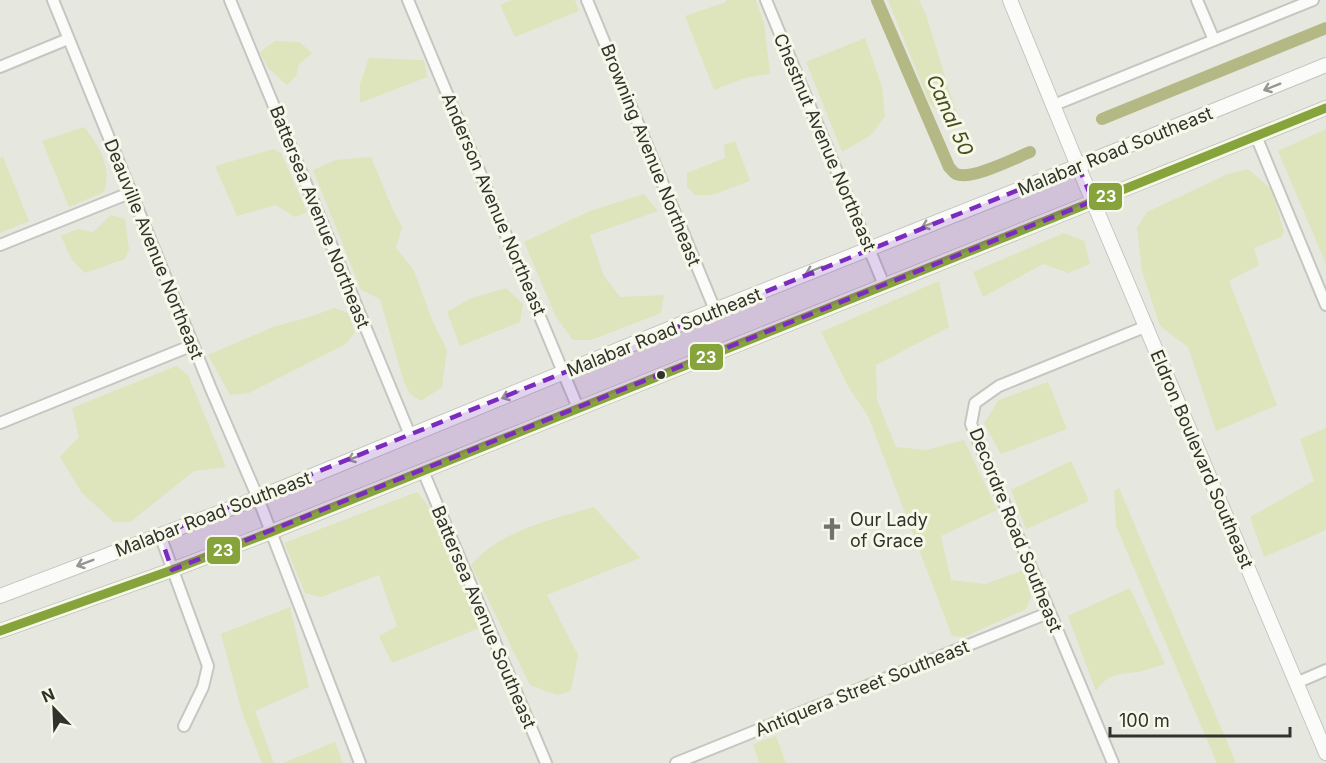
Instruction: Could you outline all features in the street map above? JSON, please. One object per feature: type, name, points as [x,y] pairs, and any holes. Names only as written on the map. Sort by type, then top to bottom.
[{"type":"main road","name":"Eldron Boulevard Southeast","points":[[1010,0],[1326,753]]},
{"type":"main road","name":"Malabar Road Southeast","points":[[0,596],[258,498],[715,310],[1326,65]]},
{"type":"main road","name":"Malabar Road Southeast","points":[[0,631],[271,532],[1326,108]]},
{"type":"street","name":"Deauville Avenue Northeast","points":[[53,0],[193,345],[258,498],[360,763]]},
{"type":"street","name":"Battersea Avenue Northeast","points":[[230,0],[410,435]]},
{"type":"street","name":"Anderson Avenue Northeast","points":[[408,0],[578,408]]},
{"type":"street","name":"Browning Avenue Northeast","points":[[587,0],[715,310]]},
{"type":"street","name":"Chestnut Avenue Northeast","points":[[766,0],[884,285]]},
{"type":"street","points":[[1197,0],[1214,40]]},
{"type":"street","points":[[1054,105],[1313,0]]},
{"type":"street","points":[[0,67],[68,39]]},
{"type":"street","points":[[1256,136],[1326,305]]},
{"type":"street","points":[[0,245],[132,192]]},
{"type":"street","name":"Decordre Road Southeast","points":[[1112,763],[971,424],[975,403],[999,386],[1147,326]]},
{"type":"street","points":[[0,423],[193,345]]},
{"type":"street","name":"Battersea Avenue Southeast","points":[[423,471],[546,763]]},
{"type":"street","points":[[159,535],[208,666],[203,687],[184,726]]},
{"type":"street","name":"Antiquera Street Southeast","points":[[676,763],[1048,612]]},
{"type":"street","points":[[1296,683],[1326,670]]},
{"type":"highlighted area","points":[[1078,166],[1093,201],[172,570],[160,535]]},
{"type":"green space","points":[[512,0],[575,0],[579,11],[515,37],[500,5]]},
{"type":"green space","points":[[727,0],[756,0],[764,23],[770,74],[745,78],[714,90],[685,16]]},
{"type":"green space","points":[[888,0],[919,0],[926,15],[957,115],[945,118],[930,104]]},
{"type":"green space","points":[[865,38],[882,87],[885,116],[871,135],[842,152],[806,62]]},
{"type":"green space","points":[[275,41],[299,42],[312,53],[299,64],[296,76],[287,85],[268,68],[260,52]]},
{"type":"green space","points":[[369,58],[424,60],[427,77],[360,103],[360,84]]},
{"type":"green space","points":[[84,127],[103,158],[106,183],[104,192],[69,207],[42,141]]},
{"type":"green space","points":[[1326,129],[1326,264],[1278,151]]},
{"type":"green space","points":[[735,141],[750,181],[712,195],[695,195],[687,187],[687,173],[725,158],[724,145]]},
{"type":"green space","points":[[274,149],[281,153],[307,212],[295,217],[276,205],[237,216],[215,166]]},
{"type":"green space","points":[[3,157],[29,221],[0,233],[0,158]]},
{"type":"green space","points":[[371,157],[402,227],[396,248],[413,269],[433,322],[447,350],[442,387],[421,401],[410,394],[403,379],[380,299],[361,290],[313,170],[336,160]]},
{"type":"green space","points":[[1248,169],[1272,190],[1284,232],[1281,237],[1254,248],[1259,265],[1229,281],[1277,405],[1216,431],[1188,347],[1160,326],[1142,271],[1137,228],[1147,212],[1228,174]]},
{"type":"green space","points":[[644,194],[658,211],[590,235],[604,276],[620,297],[664,295],[661,313],[591,340],[573,340],[556,317],[524,242],[590,211]]},
{"type":"green space","points":[[111,215],[125,219],[129,249],[125,259],[85,273],[72,260],[61,236],[78,229],[93,232]]},
{"type":"green space","points":[[1064,233],[1084,241],[1090,264],[1068,273],[1043,264],[983,297],[973,272]]},
{"type":"green space","points":[[939,281],[949,327],[876,365],[877,400],[896,447],[926,450],[964,440],[997,510],[941,536],[951,580],[985,584],[1024,570],[1031,597],[1026,609],[964,637],[952,636],[868,416],[848,386],[821,332]]},
{"type":"green space","points":[[506,288],[523,304],[520,322],[460,346],[447,312],[469,299]]},
{"type":"green space","points":[[334,308],[348,313],[355,332],[346,344],[249,393],[230,395],[208,355],[273,327]]},
{"type":"green space","points":[[176,366],[188,375],[226,467],[194,471],[130,522],[114,522],[82,493],[60,457],[79,437],[72,408]]},
{"type":"green space","points":[[1048,382],[1067,429],[1001,454],[984,423],[999,400]]},
{"type":"green space","points":[[1326,428],[1326,530],[1264,557],[1250,517],[1314,481],[1300,439]]},
{"type":"green space","points":[[1071,461],[1089,501],[1026,529],[1011,490]]},
{"type":"green space","points":[[1119,488],[1236,763],[1217,763],[1116,526],[1114,491]]},
{"type":"green space","points":[[417,492],[427,504],[482,627],[392,663],[379,636],[397,626],[379,575],[321,597],[305,593],[284,543]]},
{"type":"green space","points":[[594,507],[640,558],[547,595],[578,655],[571,691],[557,695],[530,685],[471,565],[496,543],[511,535]]},
{"type":"green space","points":[[1130,588],[1165,664],[1111,677],[1096,691],[1068,616]]},
{"type":"green space","points":[[290,607],[309,687],[255,711],[274,763],[262,763],[242,712],[221,634]]},
{"type":"green space","points":[[776,736],[786,763],[759,763],[753,744]]},
{"type":"green space","points":[[335,742],[343,763],[283,763]]},
{"type":"waterway","name":"Canal 50","points":[[877,0],[953,172],[963,175],[982,172],[1030,152]]},
{"type":"waterway","name":"Canal 50","points":[[1102,119],[1326,28]]},
{"type":"transit line","name":"23","points":[[0,631],[271,532],[1326,108]]},
{"type":"place","name":"Our Lady of Grace","points":[[832,529]]}]
